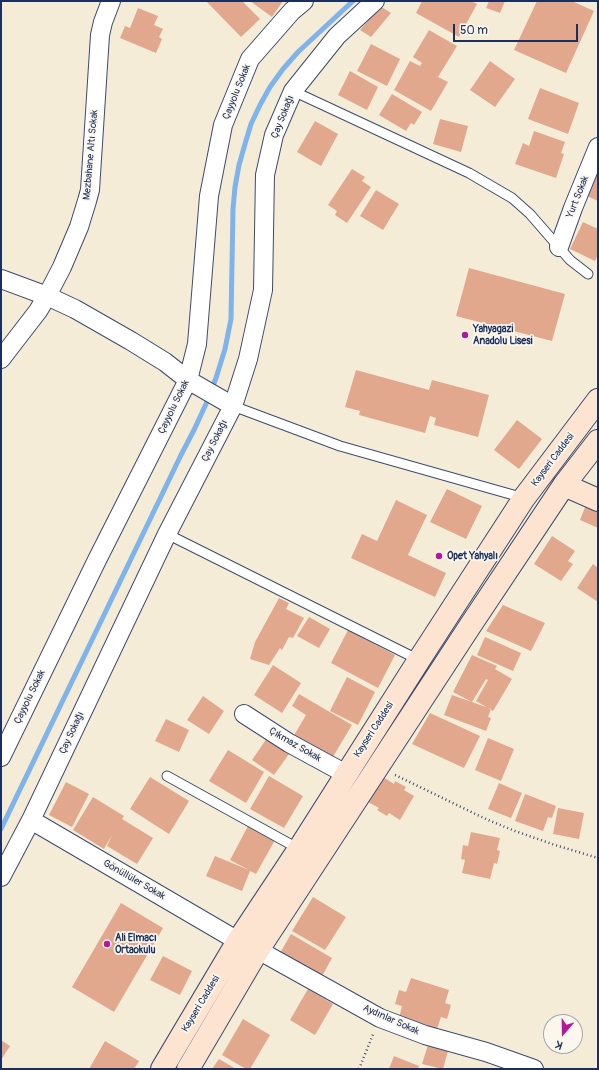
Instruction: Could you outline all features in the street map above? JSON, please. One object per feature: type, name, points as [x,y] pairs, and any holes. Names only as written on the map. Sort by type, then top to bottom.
[{"type":"main road","name":"Kayseri Caddesi","points":[[162,1069],[238,941],[524,498],[598,400]]},
{"type":"main road","points":[[188,1069],[258,950],[564,485],[598,441]]},
{"type":"main road","points":[[564,485],[598,500]]},
{"type":"street","name":"Mezbahane Altı Sokak","points":[[1,359],[38,311],[62,267],[79,227],[90,190],[100,35],[111,1]]},
{"type":"street","name":"Çayyolu Sokak","points":[[1,758],[94,567],[188,380],[197,344],[209,196],[223,125],[250,59],[292,11],[304,1]]},
{"type":"street","name":"Çay Sokağı","points":[[1,878],[31,820],[230,405],[248,359],[263,290],[265,175],[274,135],[293,90],[337,36],[375,1]]},
{"type":"street","name":"Yurt Sokak","points":[[559,247],[598,147]]},
{"type":"street","points":[[1,279],[75,309],[165,362],[188,380],[230,405]]},
{"type":"street","name":"Çıkmaz Sokak","points":[[244,714],[289,743],[346,774]]},
{"type":"street","name":"Gönüllüler Sokak","points":[[31,820],[238,941]]},
{"type":"street","name":"Aydınlar Sokak","points":[[258,950],[380,1018],[425,1035],[486,1052],[534,1069]]},
{"type":"lane","points":[[293,90],[469,174],[512,198],[530,214],[570,260],[588,274]]},
{"type":"lane","points":[[230,405],[340,446],[524,498]]},
{"type":"lane","points":[[167,534],[419,660]]},
{"type":"lane","points":[[167,776],[298,849]]},
{"type":"path","points":[[379,767],[482,817],[515,831],[598,858]]},
{"type":"path","points":[[359,1069],[376,1027]]},
{"type":"building","points":[[206,1],[242,1],[260,19],[241,37]]},
{"type":"building","points":[[250,1],[283,1],[272,17]]},
{"type":"building","points":[[422,1],[471,1],[477,4],[459,37],[416,13]]},
{"type":"building","points":[[489,1],[505,1],[500,13],[486,8]]},
{"type":"building","points":[[537,1],[572,1],[594,11],[566,73],[514,50]]},
{"type":"building","points":[[380,6],[391,13],[371,37],[360,30]]},
{"type":"building","points":[[138,8],[158,16],[154,25],[163,29],[159,37],[162,39],[156,53],[120,38],[125,26],[130,28]]},
{"type":"building","points":[[429,30],[457,46],[438,77],[448,82],[431,111],[394,90],[410,61],[420,66],[422,63],[413,57]]},
{"type":"building","points":[[371,44],[400,59],[387,86],[357,71]]},
{"type":"building","points":[[490,61],[515,79],[495,107],[470,90]]},
{"type":"building","points":[[350,71],[378,87],[367,110],[338,95]]},
{"type":"building","points":[[540,88],[579,103],[568,134],[528,119]]},
{"type":"building","points":[[392,94],[422,112],[414,125],[411,123],[406,131],[379,115]]},
{"type":"building","points":[[440,119],[468,126],[461,152],[433,144]]},
{"type":"building","points":[[315,121],[338,134],[321,166],[297,152]]},
{"type":"building","points":[[534,131],[565,142],[561,153],[564,154],[556,178],[515,164],[523,143],[529,146]]},
{"type":"building","points":[[352,169],[365,177],[362,181],[371,187],[347,223],[335,215],[337,211],[328,205]]},
{"type":"building","points":[[598,169],[598,201],[587,196]]},
{"type":"building","points":[[376,190],[399,204],[383,230],[360,216]]},
{"type":"building","points":[[583,222],[598,229],[598,255],[595,261],[570,249]]},
{"type":"building","points":[[469,268],[565,294],[552,341],[456,316]]},
{"type":"building","points":[[356,370],[429,390],[432,380],[489,395],[478,437],[434,425],[436,418],[430,416],[425,433],[359,415],[360,411],[345,407]]},
{"type":"building","points":[[517,420],[542,439],[519,469],[494,450]]},
{"type":"building","points":[[447,489],[482,506],[466,539],[430,522]]},
{"type":"building","points":[[396,500],[427,515],[408,555],[446,573],[435,597],[351,558],[362,534],[377,541]]},
{"type":"building","points":[[586,505],[598,511],[598,528],[580,520]]},
{"type":"building","points":[[552,536],[575,551],[568,561],[573,564],[561,581],[534,564]]},
{"type":"building","points":[[593,564],[598,568],[598,602],[577,588]]},
{"type":"building","points":[[279,598],[289,603],[286,609],[304,618],[293,638],[289,637],[282,650],[280,648],[269,665],[250,659],[255,642]]},
{"type":"building","points":[[503,605],[545,623],[531,651],[486,631]]},
{"type":"building","points":[[309,617],[330,629],[319,648],[297,636]]},
{"type":"building","points":[[348,630],[395,655],[378,688],[331,663]]},
{"type":"building","points":[[485,637],[521,653],[513,671],[477,655]]},
{"type":"building","points":[[472,655],[497,666],[495,669],[512,679],[493,711],[491,710],[488,717],[491,718],[486,731],[444,715],[452,695],[472,702],[453,692]],"holes":[[[486,679],[488,680],[476,701],[487,708],[472,702]]]},
{"type":"building","points":[[273,665],[301,683],[282,713],[254,695]]},
{"type":"building","points":[[347,677],[375,692],[358,725],[330,711]]},
{"type":"building","points":[[299,694],[352,725],[331,760],[293,737],[306,715],[292,706]]},
{"type":"building","points":[[203,696],[224,711],[209,734],[187,720]]},
{"type":"building","points":[[430,713],[480,736],[464,768],[412,744]]},
{"type":"building","points":[[166,719],[189,730],[179,752],[155,741]]},
{"type":"building","points":[[267,738],[289,754],[274,775],[252,760]]},
{"type":"building","points":[[488,738],[514,749],[501,781],[475,770]]},
{"type":"building","points":[[228,750],[264,772],[246,803],[209,781]]},
{"type":"building","points":[[269,776],[303,796],[284,828],[250,809]]},
{"type":"building","points":[[150,777],[189,801],[169,834],[130,809]]},
{"type":"building","points":[[383,777],[394,784],[395,781],[406,787],[404,790],[414,796],[400,820],[389,813],[387,816],[377,810],[379,808],[368,802]]},
{"type":"building","points":[[66,782],[89,794],[72,827],[49,815]]},
{"type":"building","points":[[499,783],[522,793],[511,818],[488,809]]},
{"type":"building","points":[[525,794],[556,806],[552,818],[548,817],[543,831],[515,821]]},
{"type":"building","points":[[93,797],[124,816],[122,819],[153,838],[137,864],[107,846],[112,835],[104,849],[73,830]]},
{"type":"building","points":[[558,808],[584,813],[579,839],[553,834]]},
{"type":"building","points":[[248,826],[275,840],[256,874],[250,871],[242,891],[206,876],[215,856],[249,870],[230,860]]},
{"type":"building","points":[[471,832],[500,838],[497,850],[500,851],[497,864],[494,863],[490,879],[462,873],[465,860],[461,859],[463,845],[468,846]]},
{"type":"building","points":[[313,897],[346,917],[325,950],[292,931]]},
{"type":"building","points":[[121,903],[163,928],[114,1012],[72,987]]},
{"type":"building","points":[[291,934],[332,958],[321,978],[280,953]]},
{"type":"building","points":[[163,956],[192,971],[180,995],[150,980]]},
{"type":"building","points":[[411,978],[449,990],[445,1003],[451,1005],[447,1019],[441,1017],[437,1029],[399,1018],[402,1006],[395,1004],[399,990],[406,992]]},
{"type":"building","points":[[308,989],[333,1004],[315,1035],[290,1020]]},
{"type":"building","points":[[243,1019],[270,1035],[250,1069],[246,1069],[222,1055]]},
{"type":"building","points":[[1,1040],[10,1046],[1,1060]]},
{"type":"building","points":[[105,1041],[139,1061],[134,1069],[89,1069]]},
{"type":"building","points":[[428,1045],[448,1051],[443,1069],[422,1064]]},
{"type":"building","points":[[394,1056],[419,1066],[418,1069],[389,1069]]},
{"type":"building","points":[[219,1059],[236,1069],[212,1069]]},
{"type":"waterway","points":[[1,829],[194,430],[216,378],[225,349],[231,319],[233,209],[235,187],[239,165],[251,124],[270,87],[283,69],[298,52],[353,1]]},
{"type":"place","name":"Yahyagazi Anadolu Lisesi","points":[[465,335]]},
{"type":"place","name":"Opet Yahyalı","points":[[439,556]]},
{"type":"place","name":"Ali Elmacı Ortaokulu","points":[[107,944]]}]
